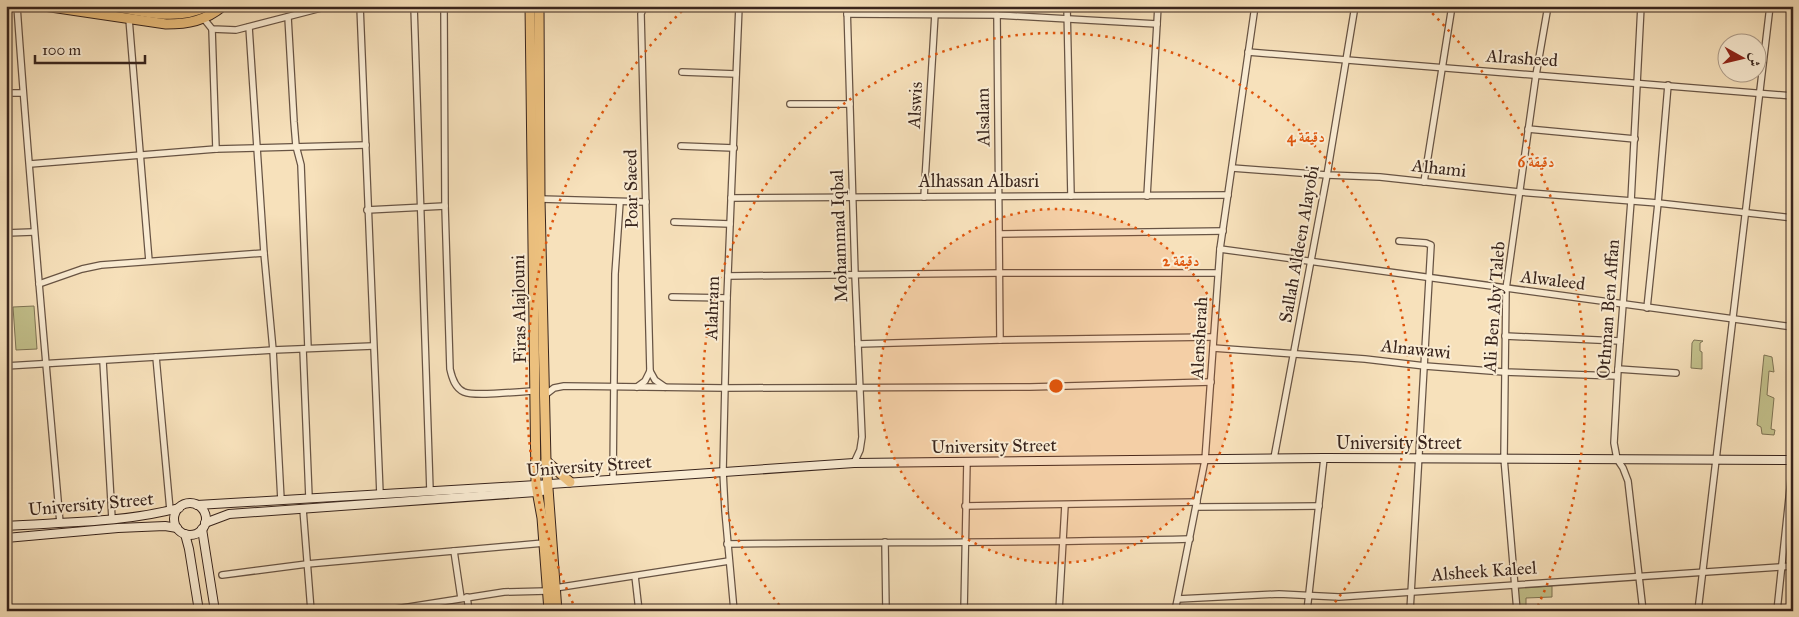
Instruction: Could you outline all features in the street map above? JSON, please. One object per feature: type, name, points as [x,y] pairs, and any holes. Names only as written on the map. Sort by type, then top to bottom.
[{"type":"main road","points":[[44,6],[166,24],[181,24],[204,19],[223,6]]},
{"type":"main road","points":[[111,6],[160,10],[182,15],[196,12],[207,6]]},
{"type":"main road","name":"Firas Alajlouni","points":[[530,6],[536,488],[542,518],[551,590],[557,611]]},
{"type":"main road","name":"Firas Alajlouni","points":[[539,6],[540,199],[551,590],[549,611]]},
{"type":"main road","name":"University Street","points":[[204,526],[229,514],[547,487],[570,482],[723,470],[854,463],[1274,458],[1793,460]]},
{"type":"main road","points":[[546,461],[570,482]]},
{"type":"main road","name":"University Street","points":[[197,505],[430,491],[536,488]]},
{"type":"main road","points":[[204,526],[194,534],[185,534],[177,528],[174,517],[179,508],[188,503],[197,505],[204,511],[204,526],[215,611]]},
{"type":"main road","name":"University Street","points":[[6,526],[112,519],[160,513],[179,508]]},
{"type":"main road","name":"University Street","points":[[6,538],[134,527],[165,526],[177,528]]},
{"type":"main road","points":[[185,534],[199,611]]},
{"type":"street","points":[[17,6],[30,164],[33,232],[60,523]]},
{"type":"street","points":[[212,29],[228,31],[249,27],[329,6]]},
{"type":"street","points":[[360,6],[380,494]]},
{"type":"street","points":[[414,6],[429,412],[430,491]]},
{"type":"street","points":[[444,6],[445,206],[450,369],[459,389],[470,394],[536,391]]},
{"type":"street","name":"Poar Saeed","points":[[644,6],[641,14],[650,371]]},
{"type":"street","name":"Alahram","points":[[734,611],[723,470],[727,298],[739,6]]},
{"type":"street","name":"Mohammad Iqbal","points":[[847,6],[852,197],[862,437],[860,450],[854,463]]},
{"type":"street","points":[[1067,6],[1071,196]]},
{"type":"street","points":[[1148,196],[1158,6]]},
{"type":"street","name":"Alensherah","points":[[1175,611],[1205,460],[1222,231],[1255,6]]},
{"type":"street","name":"Sallah Aldeen Alayobi","points":[[1274,458],[1312,262],[1354,6]]},
{"type":"street","points":[[1424,182],[1452,6]]},
{"type":"street","name":"Ali Ben Aby Taleb","points":[[1517,611],[1513,584],[1504,458],[1506,289],[1536,74],[1548,6]]},
{"type":"street","name":"Othman Ben Affan","points":[[1641,6],[1635,138],[1617,376],[1614,443],[1617,459],[1628,481],[1643,611]]},
{"type":"street","points":[[1698,611],[1770,6]]},
{"type":"street","points":[[847,14],[997,15],[1157,24]]},
{"type":"street","name":"Alswis","points":[[924,196],[935,14]]},
{"type":"street","name":"Alsalam","points":[[997,15],[1001,272],[1000,340]]},
{"type":"street","points":[[288,16],[296,146],[300,165],[309,498]]},
{"type":"street","points":[[129,19],[149,261]]},
{"type":"street","points":[[204,19],[212,29],[216,149]]},
{"type":"street","points":[[249,27],[256,148],[273,350],[281,500]]},
{"type":"street","name":"Alrasheed","points":[[1248,52],[1793,96]]},
{"type":"street","points":[[682,72],[736,74]]},
{"type":"street","points":[[1647,308],[1668,85]]},
{"type":"street","points":[[6,93],[23,93]]},
{"type":"street","points":[[790,104],[850,104]]},
{"type":"street","points":[[1528,130],[1635,138]]},
{"type":"street","points":[[30,164],[216,149],[366,145]]},
{"type":"street","points":[[680,146],[734,148]]},
{"type":"street","name":"Alhami","points":[[1232,168],[1380,177],[1519,192],[1658,203],[1793,218]]},
{"type":"street","name":"Alhassan Albasri","points":[[731,198],[1228,195]]},
{"type":"street","points":[[540,199],[646,202]]},
{"type":"street","points":[[613,479],[615,274],[620,202]]},
{"type":"street","points":[[367,210],[445,206]]},
{"type":"street","points":[[674,222],[730,224]]},
{"type":"street","points":[[1000,234],[1222,231]]},
{"type":"street","points":[[6,233],[33,232]]},
{"type":"street","points":[[1399,241],[1431,246],[1410,611]]},
{"type":"street","name":"Alwaleed","points":[[1220,250],[1793,327]]},
{"type":"street","points":[[38,284],[82,269],[101,265],[264,253]]},
{"type":"street","points":[[728,276],[1001,272],[1218,273]]},
{"type":"street","points":[[672,297],[727,298]]},
{"type":"street","points":[[1505,336],[1620,342]]},
{"type":"street","points":[[858,344],[1213,337]]},
{"type":"street","points":[[6,366],[306,348],[373,346]]},
{"type":"street","name":"Alnawawi","points":[[1213,348],[1365,359],[1504,372],[1617,376]]},
{"type":"street","points":[[156,357],[170,510]]},
{"type":"street","points":[[103,361],[112,519]]},
{"type":"street","points":[[1618,368],[1676,373]]},
{"type":"street","points":[[637,388],[645,381],[650,371],[659,384],[669,388]]},
{"type":"street","points":[[545,395],[554,388],[564,386],[637,388],[1030,387],[1211,382]]},
{"type":"street","points":[[1307,611],[1324,458]]},
{"type":"street","points":[[1777,611],[1793,460]]},
{"type":"street","points":[[964,611],[967,461]]},
{"type":"street","points":[[1060,611],[1064,505]]},
{"type":"street","points":[[965,506],[1320,506]]},
{"type":"street","points":[[304,509],[312,611]]},
{"type":"street","points":[[728,544],[965,541],[1063,542],[1190,539]]},
{"type":"street","points":[[884,542],[886,611]]},
{"type":"street","points":[[222,575],[308,564],[544,543]]},
{"type":"street","points":[[454,551],[464,598],[469,611]]},
{"type":"street","points":[[383,611],[504,592],[551,590],[729,561]]},
{"type":"street","name":"Alsheek Kaleel","points":[[1178,598],[1279,594],[1339,597],[1793,566]]},
{"type":"street","points":[[635,576],[639,611]]},
{"type":"shaded area","points":[[34,306],[37,349],[16,350],[13,307]]},
{"type":"shaded area","points":[[1694,340],[1703,341],[1700,343],[1702,369],[1691,368],[1692,343]]},
{"type":"shaded area","points":[[1764,355],[1772,357],[1774,372],[1769,371],[1767,395],[1774,398],[1771,429],[1775,430],[1774,435],[1762,434],[1761,427],[1757,425]]},
{"type":"shaded area","points":[[1552,586],[1552,597],[1526,598],[1526,611],[1519,611],[1515,588]]}]
